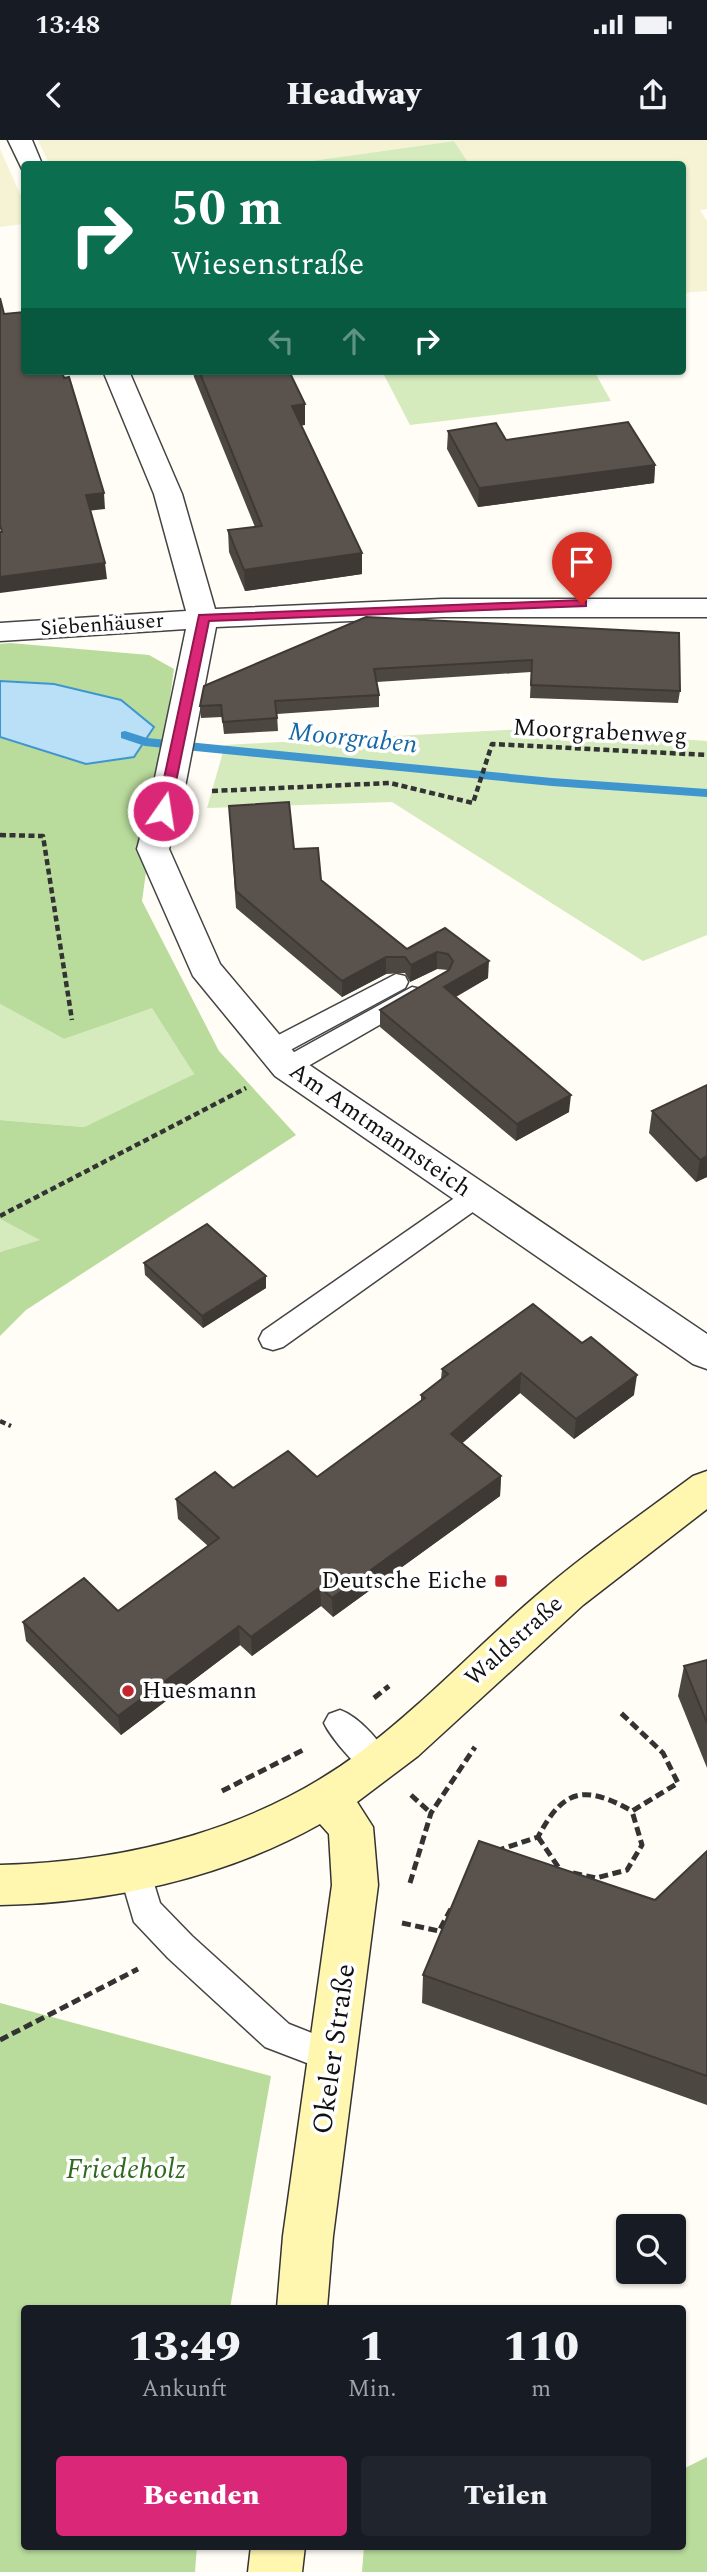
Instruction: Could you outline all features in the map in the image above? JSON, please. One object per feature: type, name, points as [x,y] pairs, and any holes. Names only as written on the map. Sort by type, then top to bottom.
[{"type":"main road","name":"Waldstraße","points":[[0,1885],[135,1871],[266,1828],[325,1798],[377,1764],[569,1592],[707,1487]]},
{"type":"main road","name":"Okeler Straße","points":[[302,2305],[308,2236],[355,1885],[351,1827],[325,1798]]},
{"type":"main road","points":[[275,2572],[278,2550]]},
{"type":"street","points":[[20,140],[29,161]]},
{"type":"street","points":[[118,375],[168,494],[204,618]]},
{"type":"street","name":"Siebenhäuser","points":[[0,632],[204,618],[582,604],[707,608]]},
{"type":"street","name":"Am Amtmannsteich","points":[[204,618],[174,764],[153,849],[205,968],[280,1058],[475,1197],[707,1354]]},
{"type":"lane","points":[[280,1058],[430,974]]},
{"type":"lane","points":[[273,1339],[475,1197]]},
{"type":"lane","points":[[340,1723],[377,1764]]},
{"type":"lane","points":[[135,1871],[146,1911],[180,1947],[277,2036],[333,2057]]},
{"type":"path","name":"Moorgrabenweg","points":[[174,764],[390,783],[473,803],[492,744],[707,755]]},
{"type":"path","points":[[0,835],[43,836],[72,1020]]},
{"type":"path","points":[[0,1216],[280,1058]]},
{"type":"path","points":[[0,1421],[10,1426]]},
{"type":"path","points":[[621,1713],[663,1753],[678,1783],[632,1811]]},
{"type":"path","points":[[212,1794],[304,1749],[340,1723]]},
{"type":"path","points":[[491,1854],[538,1837],[547,1818],[562,1800],[582,1796],[613,1800],[632,1811],[642,1845],[627,1870],[596,1878],[560,1871],[538,1837]]},
{"type":"path","points":[[409,1886],[431,1813]]},
{"type":"path","points":[[401,1910],[397,1922],[439,1931],[456,1898]]},
{"type":"path","points":[[0,2040],[180,1947]]},
{"type":"shaded area","points":[[38,140],[707,140],[707,209],[700,210],[707,221],[707,291],[686,293],[686,161],[467,161],[454,141],[311,161],[48,161]]},
{"type":"shaded area","points":[[0,149],[21,196],[21,224],[0,227]]},
{"type":"green space","points":[[454,141],[467,161],[311,161]]},
{"type":"green space","points":[[384,375],[596,375],[611,401],[410,425]]},
{"type":"green space","points":[[0,644],[149,655],[174,669],[142,901],[219,1051],[296,1135],[26,1310],[0,1336],[0,1252],[40,1240],[0,1219],[0,1120],[84,1127],[194,1074],[152,1008],[64,1039],[0,1004],[0,737],[25,743],[54,684],[0,681]]},
{"type":"green space","points":[[526,729],[707,741],[707,935],[643,961],[392,802],[207,808],[225,745]]},
{"type":"green space","points":[[0,1004],[64,1039],[152,1007],[194,1074],[84,1127],[0,1120]]},
{"type":"green space","points":[[0,1219],[41,1240],[0,1252]]},
{"type":"green space","name":"Friedeholz","points":[[0,2003],[271,2076],[231,2305],[21,2305],[21,2550],[197,2550],[195,2572],[0,2572]]},
{"type":"green space","points":[[707,2457],[707,2572],[362,2572],[364,2550],[686,2550],[686,2468]]},
{"type":"water","points":[[0,681],[54,684],[121,700],[154,727],[134,757],[86,764],[0,737]]},
{"type":"building","points":[[0,298],[4,314],[21,312],[21,375],[69,377],[104,493],[86,495],[105,563],[0,577]]},
{"type":"building","points":[[201,375],[291,375],[305,404],[292,406],[362,553],[244,570],[228,530],[262,526]]},
{"type":"building","points":[[628,422],[655,465],[479,488],[448,431],[496,423],[506,440]]},
{"type":"building","points":[[366,617],[679,633],[680,691],[531,685],[532,660],[374,669],[379,695],[275,701],[277,718],[223,722],[221,705],[200,706],[204,686]]},
{"type":"building","points":[[289,802],[294,849],[318,848],[321,880],[407,949],[445,928],[489,961],[444,987],[571,1095],[517,1124],[380,1010],[449,970],[453,961],[448,954],[437,952],[411,965],[405,957],[386,957],[342,981],[236,891],[229,806]]},
{"type":"building","points":[[707,1085],[707,1156],[700,1160],[652,1111]]},
{"type":"building","points":[[207,1224],[266,1276],[202,1316],[144,1263]]},
{"type":"building","points":[[533,1304],[582,1343],[591,1337],[637,1375],[576,1419],[521,1373],[451,1434],[501,1476],[332,1598],[320,1587],[251,1637],[239,1626],[118,1716],[23,1622],[84,1578],[118,1611],[219,1538],[176,1499],[215,1472],[233,1488],[288,1451],[317,1477],[425,1398],[421,1395],[448,1374],[442,1369]]},
{"type":"building","points":[[707,1660],[707,1723],[684,1666]]},
{"type":"building","points":[[479,1841],[655,1900],[707,1851],[707,2076],[423,1975]]},
{"type":"waterway","name":"Moorgraben","points":[[125,735],[145,742],[552,782],[707,793]]},
{"type":"place","name":"Deutsche Eiche","points":[[501,1581]]},
{"type":"place","name":"Huesmann","points":[[128,1691]]},
{"type":"route","points":[[163,811],[204,618],[582,604]]}]
